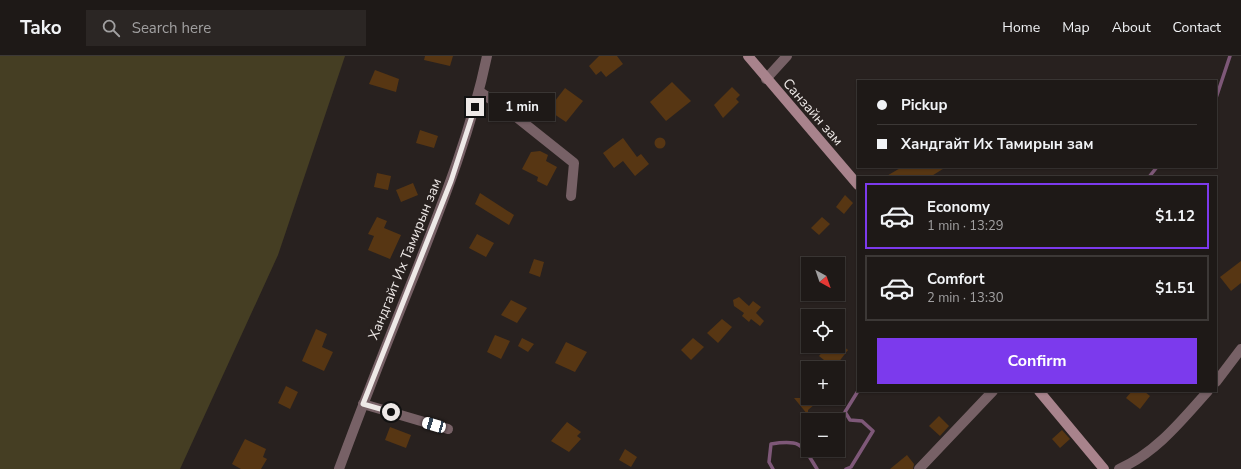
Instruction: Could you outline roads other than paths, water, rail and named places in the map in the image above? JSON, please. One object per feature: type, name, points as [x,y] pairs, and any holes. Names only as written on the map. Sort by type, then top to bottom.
[{"type":"main road","name":"Санзайн зам","points":[[748,56],[766,79],[857,184]]},
{"type":"main road","points":[[1040,392],[1104,469]]},
{"type":"street","name":"Хандгайт Их Тамирын зам","points":[[339,469],[451,181],[480,92],[487,56]]},
{"type":"street","points":[[766,79],[787,56]]},
{"type":"street","points":[[480,92],[510,112],[574,163],[571,196]]},
{"type":"street","points":[[1217,381],[1241,349]]},
{"type":"street","points":[[920,469],[992,392]]},
{"type":"street","points":[[1119,469],[1130,465],[1157,445],[1207,392]]},
{"type":"street","points":[[363,404],[448,429]]},
{"type":"waterway","points":[[1217,95],[1230,56]]},
{"type":"waterway","points":[[1150,176],[1156,168]]},
{"type":"waterway","points":[[846,469],[851,467],[873,431],[862,421],[850,420],[845,412],[857,392]]},
{"type":"waterway","points":[[773,469],[769,462],[771,444],[789,442],[795,443],[804,449],[817,469]]}]
